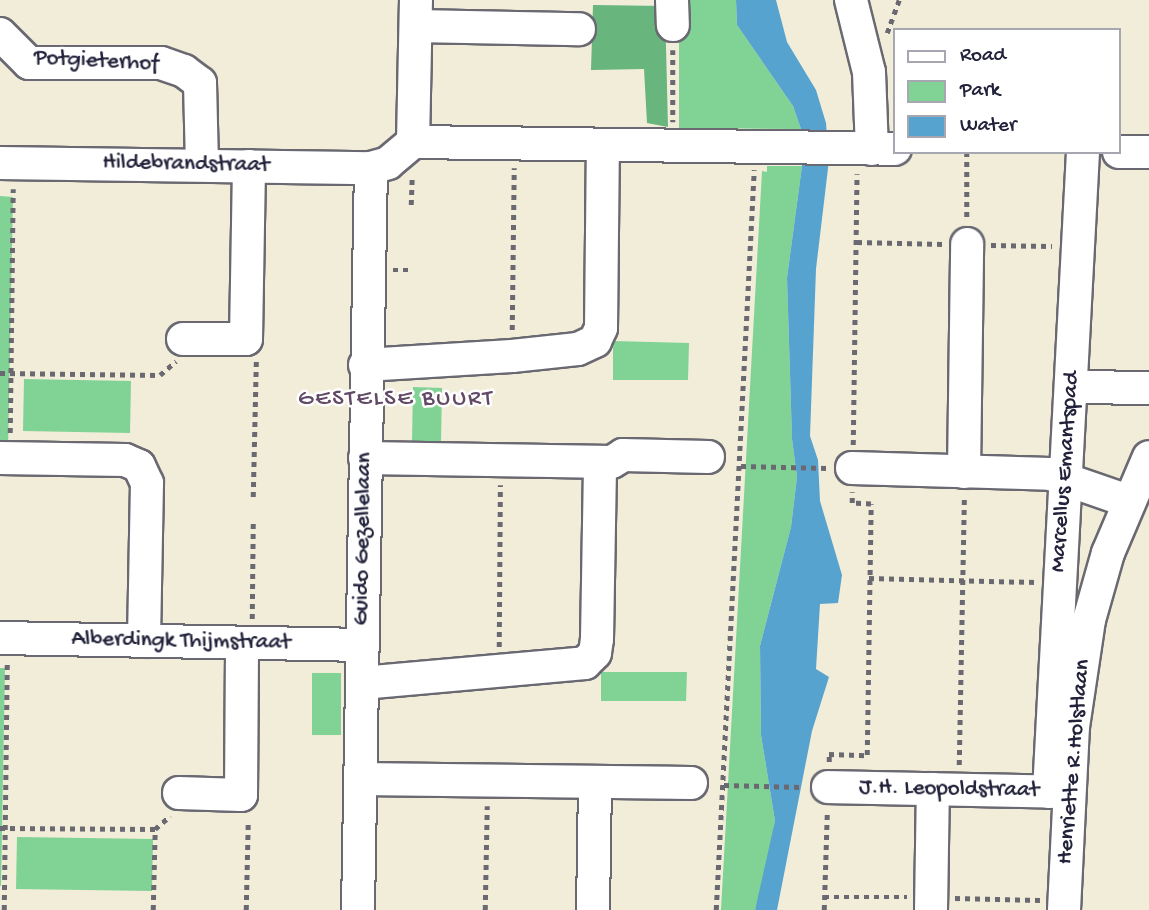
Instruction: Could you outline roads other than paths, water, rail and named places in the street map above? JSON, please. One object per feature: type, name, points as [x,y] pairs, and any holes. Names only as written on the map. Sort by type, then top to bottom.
[{"type":"street","points":[[371,168],[388,163],[413,142],[868,149],[869,72],[851,0]]},
{"type":"street","points":[[413,142],[416,13],[579,29]]},
{"type":"street","name":"Potgieterhof","points":[[0,34],[29,63],[161,63],[184,71],[200,83],[202,164]]},
{"type":"street","points":[[365,365],[512,356],[578,349],[595,341],[601,328],[603,146]]},
{"type":"street","points":[[1121,152],[1149,152]]},
{"type":"street","name":"Marcellus Emantspad","points":[[1060,792],[1058,582],[1067,476],[1083,154]]},
{"type":"street","name":"Hildebrandstraat","points":[[7,163],[371,168]]},
{"type":"street","points":[[183,338],[246,338],[249,166]]},
{"type":"street","name":"Guido Gezellelaan","points":[[358,910],[365,365],[371,168]]},
{"type":"street","points":[[964,472],[967,244]]},
{"type":"street","points":[[1072,387],[1149,388]]},
{"type":"street","points":[[365,458],[600,462],[623,455],[708,457]]},
{"type":"street","name":"Henriette R.Holstlaan","points":[[1064,910],[1060,792],[1089,620],[1128,501],[1149,457]]},
{"type":"street","points":[[5,458],[125,460],[139,466],[146,483],[144,641]]},
{"type":"street","points":[[362,683],[573,667],[585,663],[595,653],[600,462]]},
{"type":"street","points":[[844,468],[1067,476],[1128,501]]},
{"type":"street","name":"Alberdingk Thijmstraat","points":[[4,638],[363,645]]},
{"type":"street","points":[[179,793],[241,795],[247,643]]},
{"type":"street","points":[[360,779],[691,783]]},
{"type":"street","points":[[593,910],[595,782]]},
{"type":"street","name":"J.H. Leopoldstraat","points":[[828,788],[1060,792]]},
{"type":"street","points":[[931,910],[946,789]]},
{"type":"water","points":[[736,0],[776,0],[787,42],[816,90],[826,123],[829,160],[816,269],[810,436],[818,460],[820,501],[842,575],[838,603],[820,604],[816,669],[829,677],[812,731],[777,910],[755,910],[775,821],[761,735],[760,646],[791,527],[797,477],[792,439],[787,278],[802,166],[801,129],[793,106],[737,25]]},
{"type":"district","name":"GESTELSE BUURT","points":[[396,400]]}]
